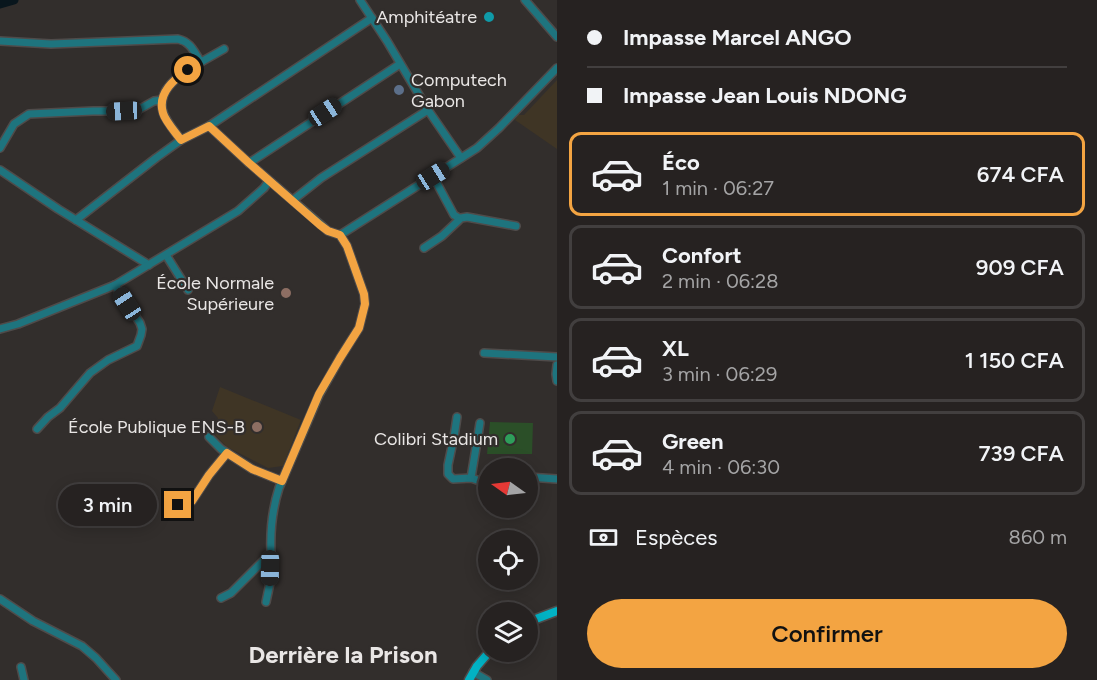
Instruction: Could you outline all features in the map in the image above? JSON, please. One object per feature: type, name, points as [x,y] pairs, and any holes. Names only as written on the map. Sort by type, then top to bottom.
[{"type":"main road","points":[[538,618],[557,611]]},
{"type":"main road","points":[[471,676],[482,662]]},
{"type":"street","points":[[360,0],[428,110],[461,158]]},
{"type":"street","points":[[525,0],[557,37]]},
{"type":"street","points":[[76,220],[181,140],[209,126],[372,18]]},
{"type":"street","points":[[0,41],[51,44],[178,39],[185,40],[201,62]]},
{"type":"street","points":[[181,140],[163,113],[162,100],[166,91],[175,79],[224,49]]},
{"type":"street","points":[[249,163],[400,64]]},
{"type":"street","points":[[340,235],[477,148],[557,68]]},
{"type":"street","points":[[0,148],[14,124],[29,114],[131,111],[162,100]]},
{"type":"street","points":[[293,200],[321,178],[428,110]]},
{"type":"street","points":[[209,126],[320,225],[340,235],[347,246],[364,294],[365,304],[359,328],[319,394],[281,484],[270,527],[270,583],[266,602]]},
{"type":"street","points":[[0,170],[149,265]]},
{"type":"street","points":[[433,176],[454,215],[460,219]]},
{"type":"street","points":[[0,329],[114,285],[238,211],[269,181]]},
{"type":"street","points":[[424,248],[442,236],[460,219],[467,217],[516,226]]},
{"type":"street","points":[[166,255],[188,290]]},
{"type":"street","points":[[38,429],[60,408],[90,373],[108,360],[137,346],[140,341],[142,329],[140,323],[114,285]]},
{"type":"street","points":[[484,353],[557,357]]},
{"type":"street","points":[[557,365],[557,381]]},
{"type":"street","points":[[457,417],[448,474],[453,479],[471,478],[478,480]]},
{"type":"street","points":[[471,478],[480,423]]},
{"type":"street","points":[[209,437],[227,453],[281,484]]},
{"type":"street","points":[[178,505],[186,505],[192,501],[227,453]]},
{"type":"street","points":[[538,478],[557,479]]},
{"type":"street","points":[[220,598],[231,593],[271,553]]},
{"type":"street","points":[[0,599],[33,621],[82,646],[116,680]]},
{"type":"street","points":[[21,667],[24,680]]},
{"type":"street","points":[[471,676],[487,680]]},
{"type":"shaded area","points":[[557,80],[557,149],[515,120],[518,115],[524,115]]},
{"type":"shaded area","name":"École Publique ENS-B","points":[[220,387],[301,420],[283,466],[268,468],[227,447],[214,434],[218,418],[212,411]]},
{"type":"green space","name":"Colibri Stadium","points":[[490,422],[533,423],[532,454],[487,454]]},
{"type":"waterway","points":[[0,4],[14,0]]},
{"type":"place","name":"Amphitéatre","points":[[489,17]]},
{"type":"place","name":"Computech Gabon","points":[[399,90]]},
{"type":"place","name":"École Normale Supérieure","points":[[286,293]]},
{"type":"place","name":"École Publique ENS-B","points":[[257,427]]},
{"type":"place","name":"Colibri Stadium","points":[[510,439]]},
{"type":"district","name":"Derrière la Prison","points":[[343,655]]},
{"type":"route","points":[[178,505],[186,505],[192,501],[204,481],[227,453],[252,469],[282,481],[319,394],[359,328],[365,304],[364,294],[347,246],[340,235],[320,225],[209,126],[181,140],[163,113],[162,100],[175,79],[188,70]]}]
